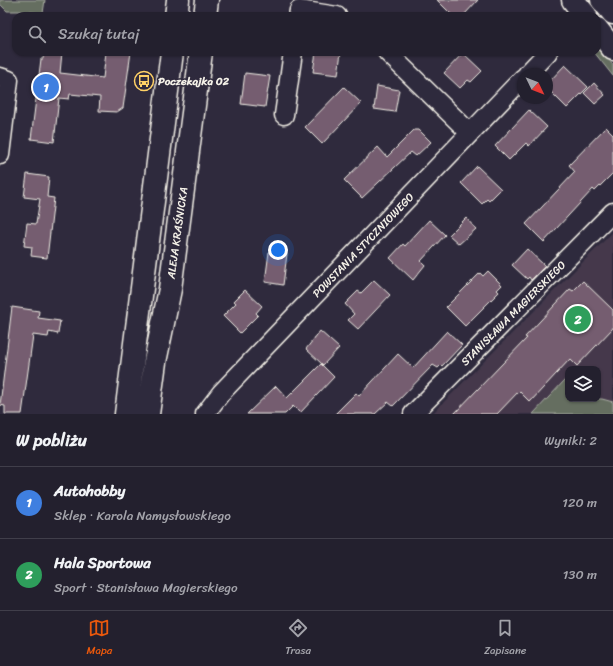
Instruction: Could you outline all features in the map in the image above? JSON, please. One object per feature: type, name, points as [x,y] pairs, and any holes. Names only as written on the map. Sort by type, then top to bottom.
[{"type":"main road","points":[[176,12],[178,0]]},
{"type":"main road","points":[[206,12],[207,0]]},
{"type":"main road","points":[[602,0],[613,13]]},
{"type":"main road","points":[[601,34],[613,49]]},
{"type":"main road","points":[[126,414],[171,56]]},
{"type":"main road","name":"ALEJA KRAŚNICKA","points":[[148,414],[155,362],[170,289],[200,56]]},
{"type":"street","points":[[284,115],[292,56]]},
{"type":"street","points":[[391,56],[470,133]]},
{"type":"street","points":[[533,68],[544,56]]},
{"type":"street","points":[[0,77],[9,80],[0,155]]},
{"type":"street","name":"POWSTANIA STYCZNIOWEGO","points":[[205,414],[221,393],[517,84]]},
{"type":"street","name":"STANISŁAWA MAGIERSKIEGO","points":[[413,414],[613,212]]},
{"type":"shaded area","points":[[613,232],[613,414],[432,414]]},
{"type":"green space","points":[[0,0],[45,0],[43,12],[7,11],[0,4]]},
{"type":"green space","points":[[601,50],[613,65],[613,76],[597,56],[601,56]]},
{"type":"green space","points":[[565,380],[565,402],[601,402],[602,399],[613,402],[613,414],[533,414]]},
{"type":"building","points":[[437,0],[478,0],[467,12],[449,12]]},
{"type":"building","points":[[43,56],[62,56],[60,73],[103,78],[106,56],[130,56],[123,108],[117,112],[99,111],[100,97],[70,94],[69,99],[59,98],[54,142],[31,139],[41,59],[43,59]]},
{"type":"building","points":[[315,56],[340,56],[338,75],[313,72]]},
{"type":"building","points":[[460,56],[466,56],[482,71],[471,82],[468,80],[460,88],[444,73]]},
{"type":"building","points":[[565,65],[588,87],[567,108],[553,94],[553,78]]},
{"type":"building","points":[[245,73],[270,76],[265,107],[241,104]]},
{"type":"building","points":[[594,83],[605,95],[595,104],[584,93]]},
{"type":"building","points":[[377,86],[399,90],[395,112],[374,109]]},
{"type":"building","points":[[344,87],[361,103],[322,144],[305,127]]},
{"type":"building","points":[[529,110],[547,127],[529,146],[526,143],[509,160],[495,146]]},
{"type":"building","points":[[606,127],[613,134],[613,173],[595,191],[593,189],[544,242],[526,224],[575,172],[569,165]]},
{"type":"building","points":[[414,130],[419,130],[431,142],[416,156],[411,152],[362,198],[344,180],[378,147],[387,157]]},
{"type":"building","points":[[477,166],[501,189],[489,201],[487,199],[482,204],[461,183]]},
{"type":"building","points":[[27,174],[49,177],[47,197],[54,198],[47,258],[31,256],[32,247],[24,246],[27,223],[36,224],[40,199],[24,197]]},
{"type":"building","points":[[466,218],[476,229],[459,244],[449,235]]},
{"type":"building","points":[[429,220],[445,235],[421,261],[425,265],[413,280],[390,258],[403,244],[405,246]]},
{"type":"building","points":[[527,249],[545,266],[531,280],[529,277],[527,279],[512,265]]},
{"type":"building","points":[[269,252],[287,254],[283,285],[265,282]]},
{"type":"building","points":[[488,271],[502,285],[497,290],[499,292],[465,326],[446,307],[480,273],[483,276]]},
{"type":"building","points":[[374,280],[390,295],[358,329],[348,320],[354,314],[345,304],[358,291],[361,293]]},
{"type":"building","points":[[583,281],[613,310],[613,328],[577,366],[570,359],[530,402],[519,391],[497,414],[454,414],[527,338],[525,337],[570,289],[573,291]]},
{"type":"building","points":[[245,290],[262,306],[256,313],[258,315],[240,333],[223,316],[236,303],[234,301]]},
{"type":"building","points":[[12,307],[39,311],[38,318],[60,321],[58,334],[49,332],[48,337],[33,335],[22,414],[5,414],[5,406],[0,405]]},
{"type":"building","points":[[320,331],[339,348],[323,365],[306,349]]},
{"type":"building","points":[[447,331],[462,345],[442,366],[441,365],[438,368],[433,365],[393,406],[388,402],[375,414],[335,414],[356,393],[359,396],[398,354],[413,368]]},
{"type":"building","points":[[321,364],[334,377],[300,413],[293,406],[285,414],[247,414],[276,386],[287,398]]},
{"type":"place","name":"Poczekajka 02","points":[[144,81]]},
{"type":"place","name":"Autohobby","points":[[46,87]]},
{"type":"place","name":"Hala Sportowa","points":[[578,319]]}]
